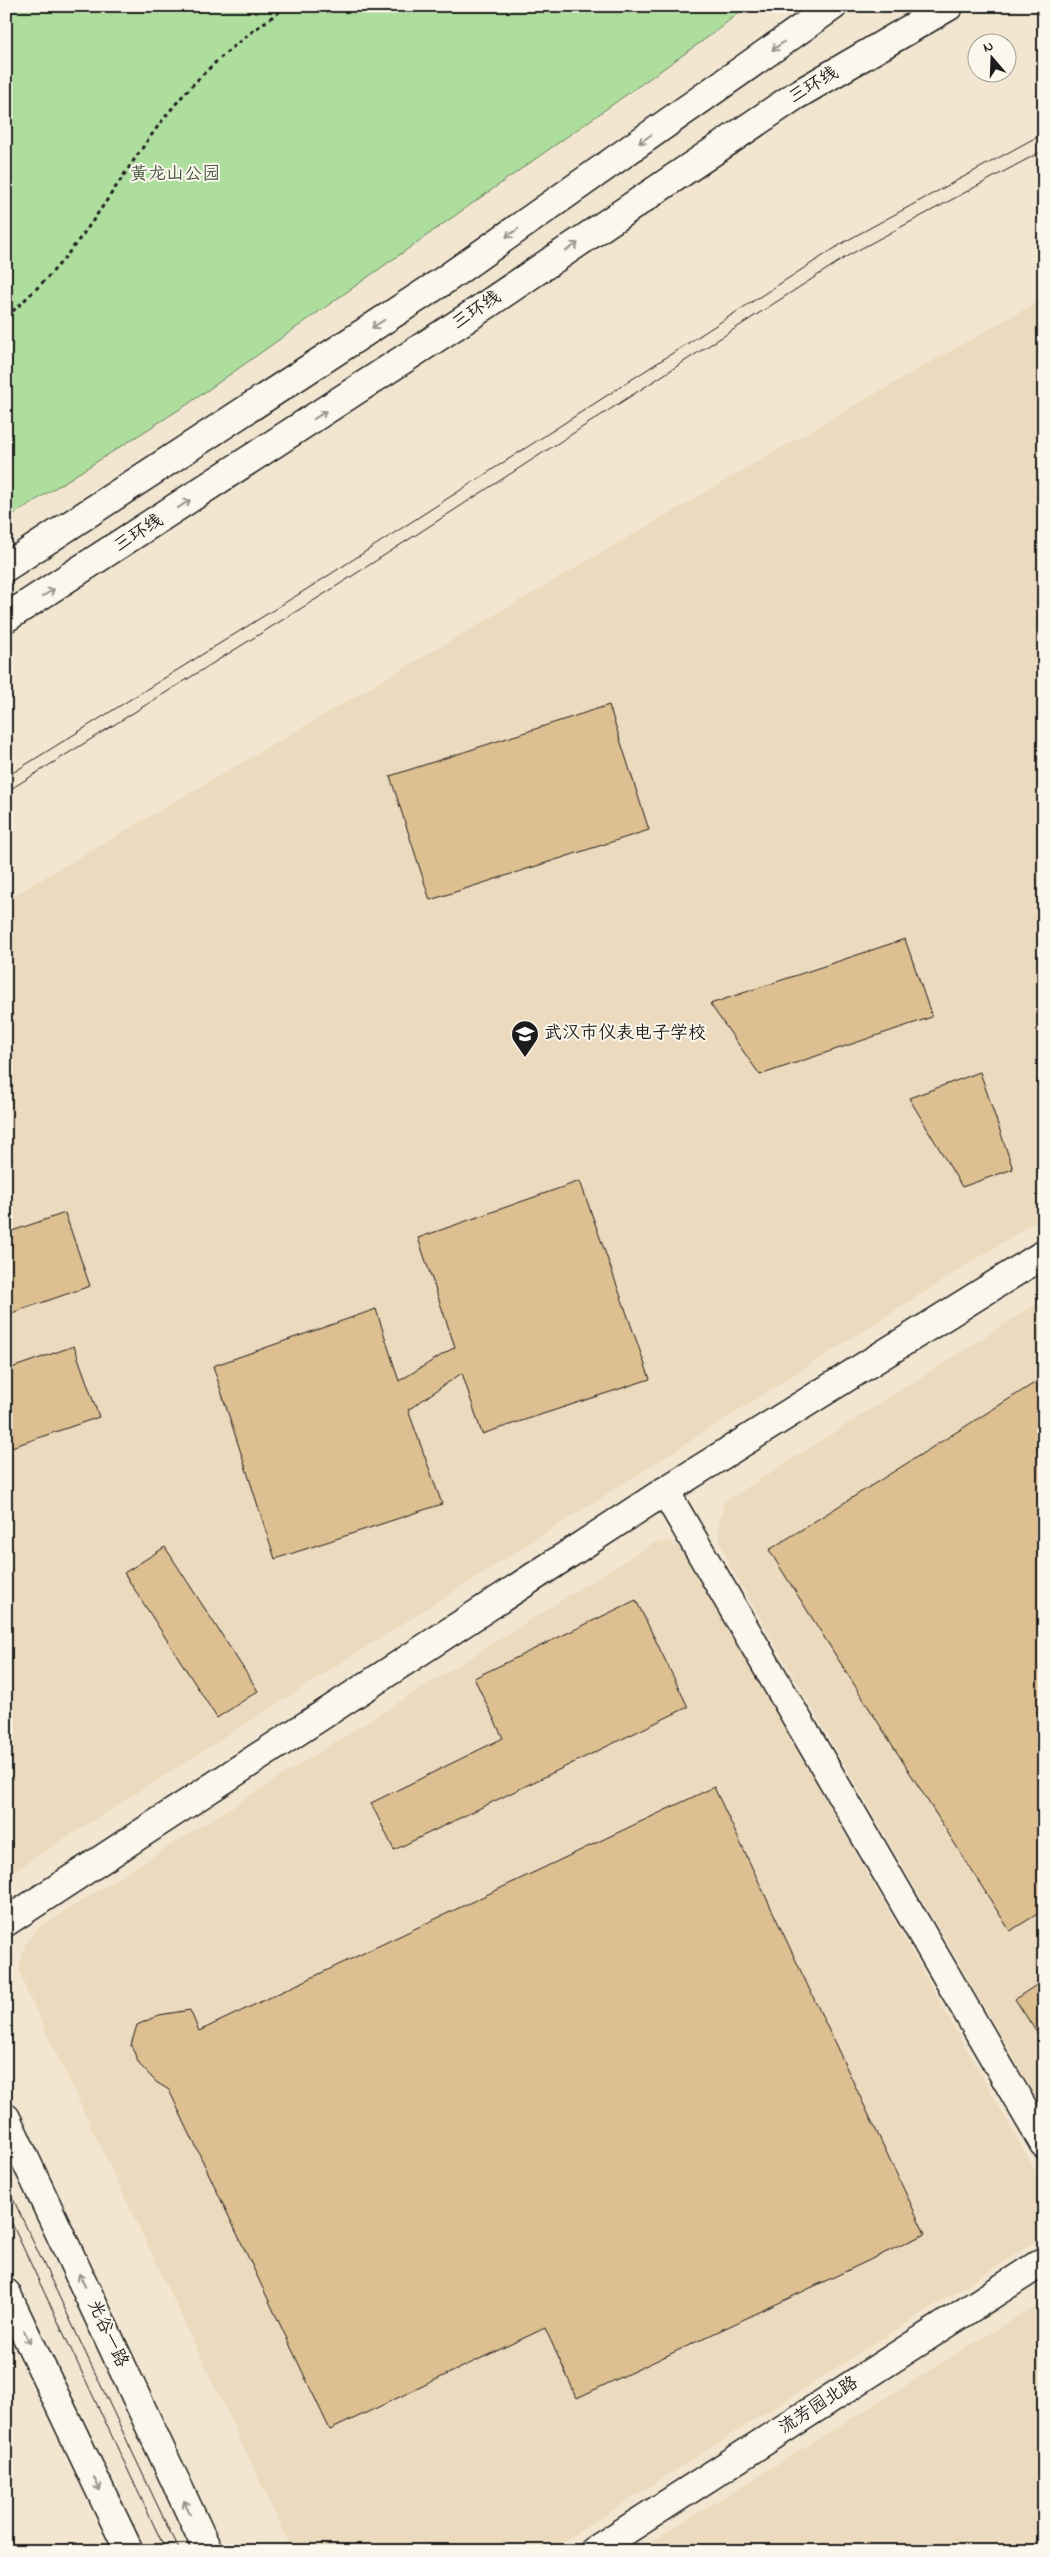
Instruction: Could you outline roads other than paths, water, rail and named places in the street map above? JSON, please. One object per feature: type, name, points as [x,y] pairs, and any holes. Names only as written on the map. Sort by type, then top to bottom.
[{"type":"main road","points":[[795,96],[923,6]]},
{"type":"main road","name":"三环线","points":[[6,618],[467,318],[795,96],[949,6]]},
{"type":"main road","points":[[6,567],[443,281],[829,10]]},
{"type":"main road","points":[[6,1922],[665,1490],[1044,1254]]},
{"type":"main road","points":[[665,1490],[1044,2144]]},
{"type":"main road","name":"光谷一路","points":[[6,2118],[208,2551]]},
{"type":"main road","name":"流芳园北路","points":[[594,2551],[1044,2261]]},
{"type":"main road","points":[[6,2293],[129,2551]]},
{"type":"tram line","points":[[6,777],[323,579],[846,241],[1044,133]]},
{"type":"tram line","points":[[6,792],[329,591],[849,255],[1044,150]]},
{"type":"tram line","points":[[6,2184],[179,2551]]},
{"type":"tram line","points":[[6,2211],[166,2551]]},
{"type":"place","name":"武汉市仪表电子学校","points":[[525,1058]]},
{"type":"park label","name":"黄龙山公园","points":[[175,175]]}]
